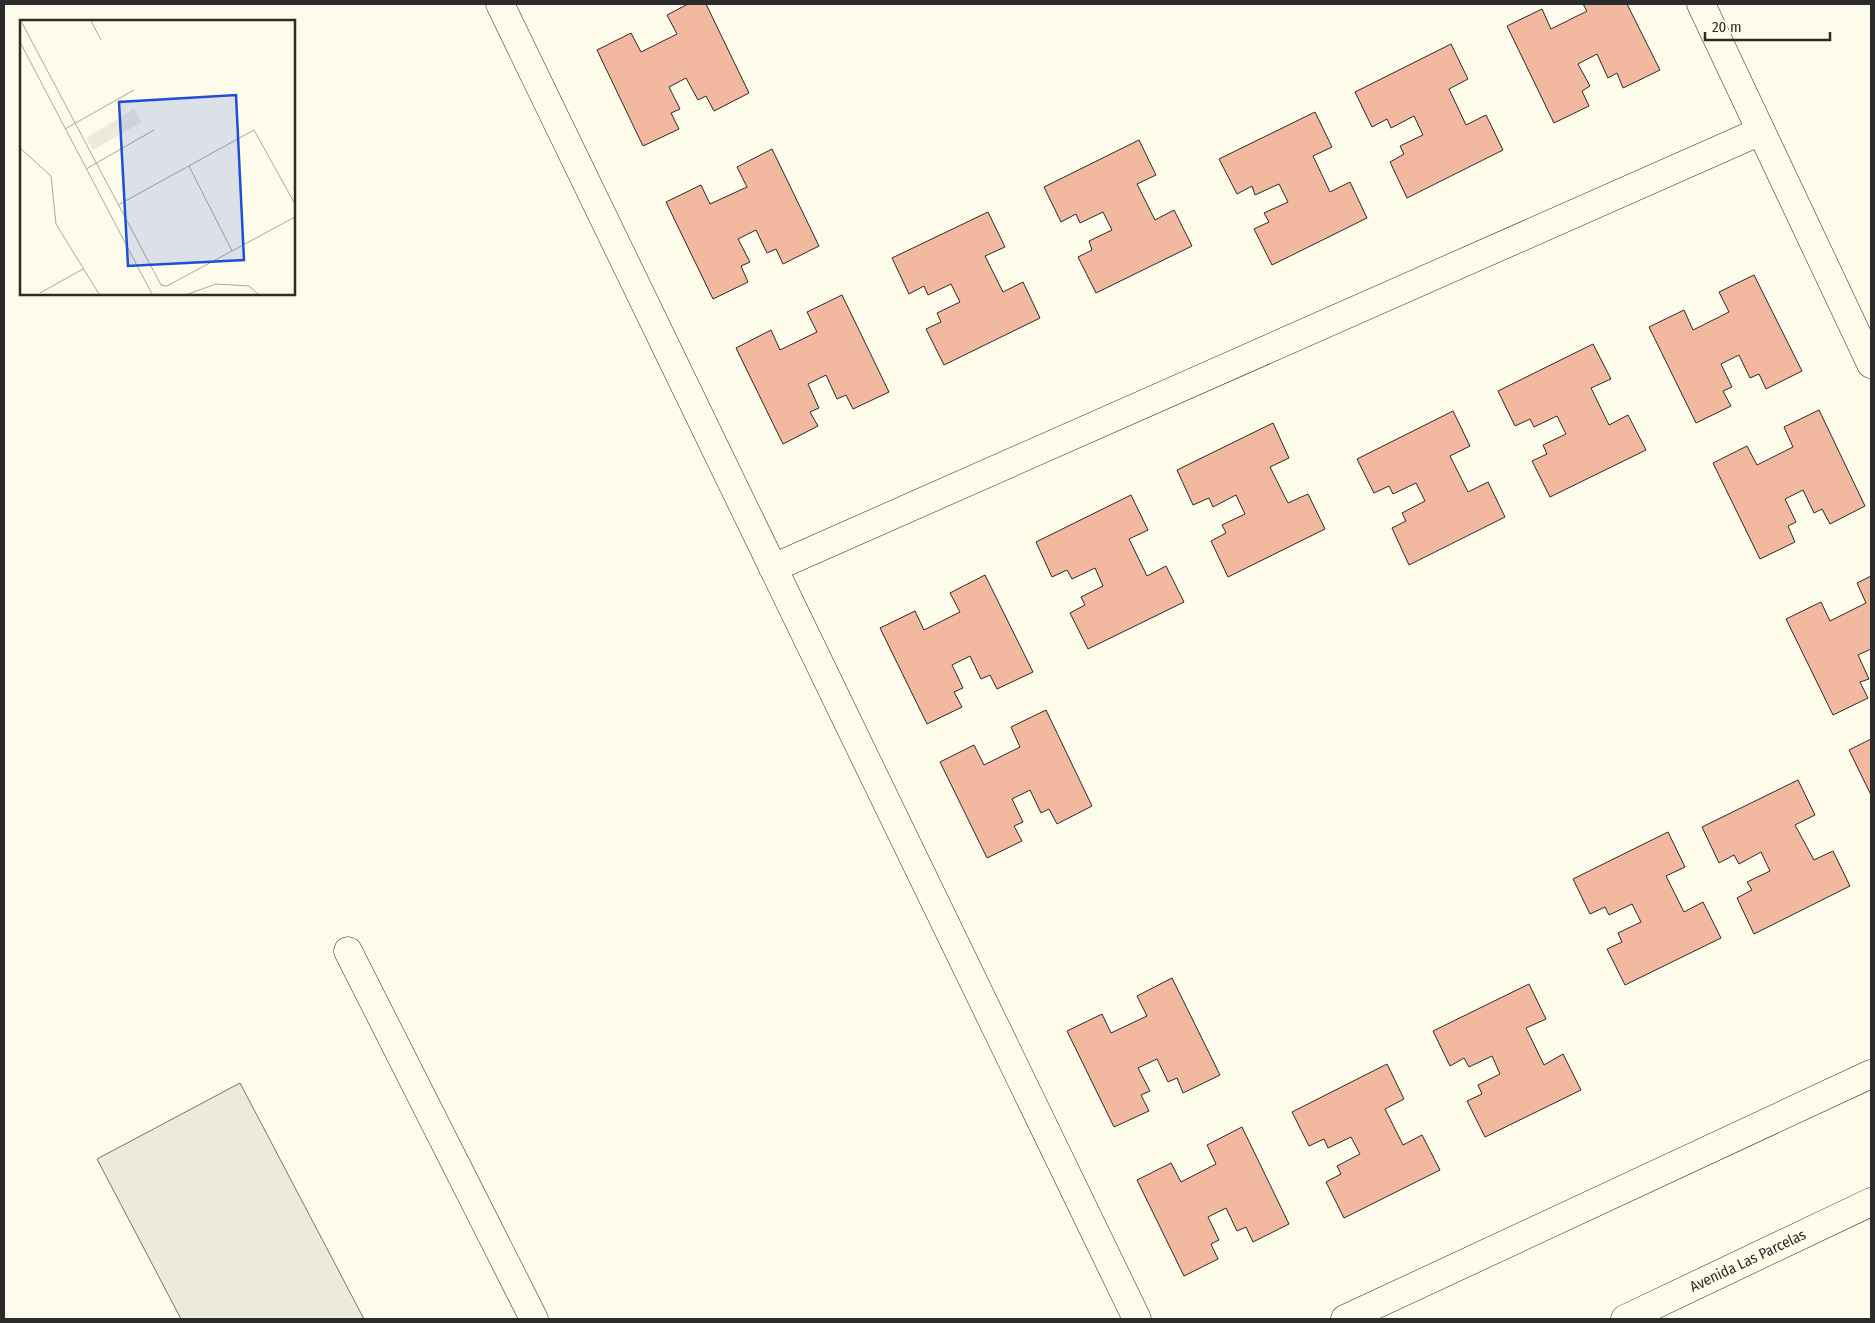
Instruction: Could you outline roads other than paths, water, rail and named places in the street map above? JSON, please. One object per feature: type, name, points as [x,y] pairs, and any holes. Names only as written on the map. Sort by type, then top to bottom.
[{"type":"street","points":[[500,4],[1138,1319]]},
{"type":"street","points":[[1701,4],[1871,364]]},
{"type":"street","points":[[773,568],[1761,131]]},
{"type":"street","points":[[348,951],[534,1319]]},
{"type":"street","points":[[1345,1319],[1871,1074]]},
{"type":"street","name":"Avenida Las Parcelas","points":[[1625,1319],[1871,1202]]}]
